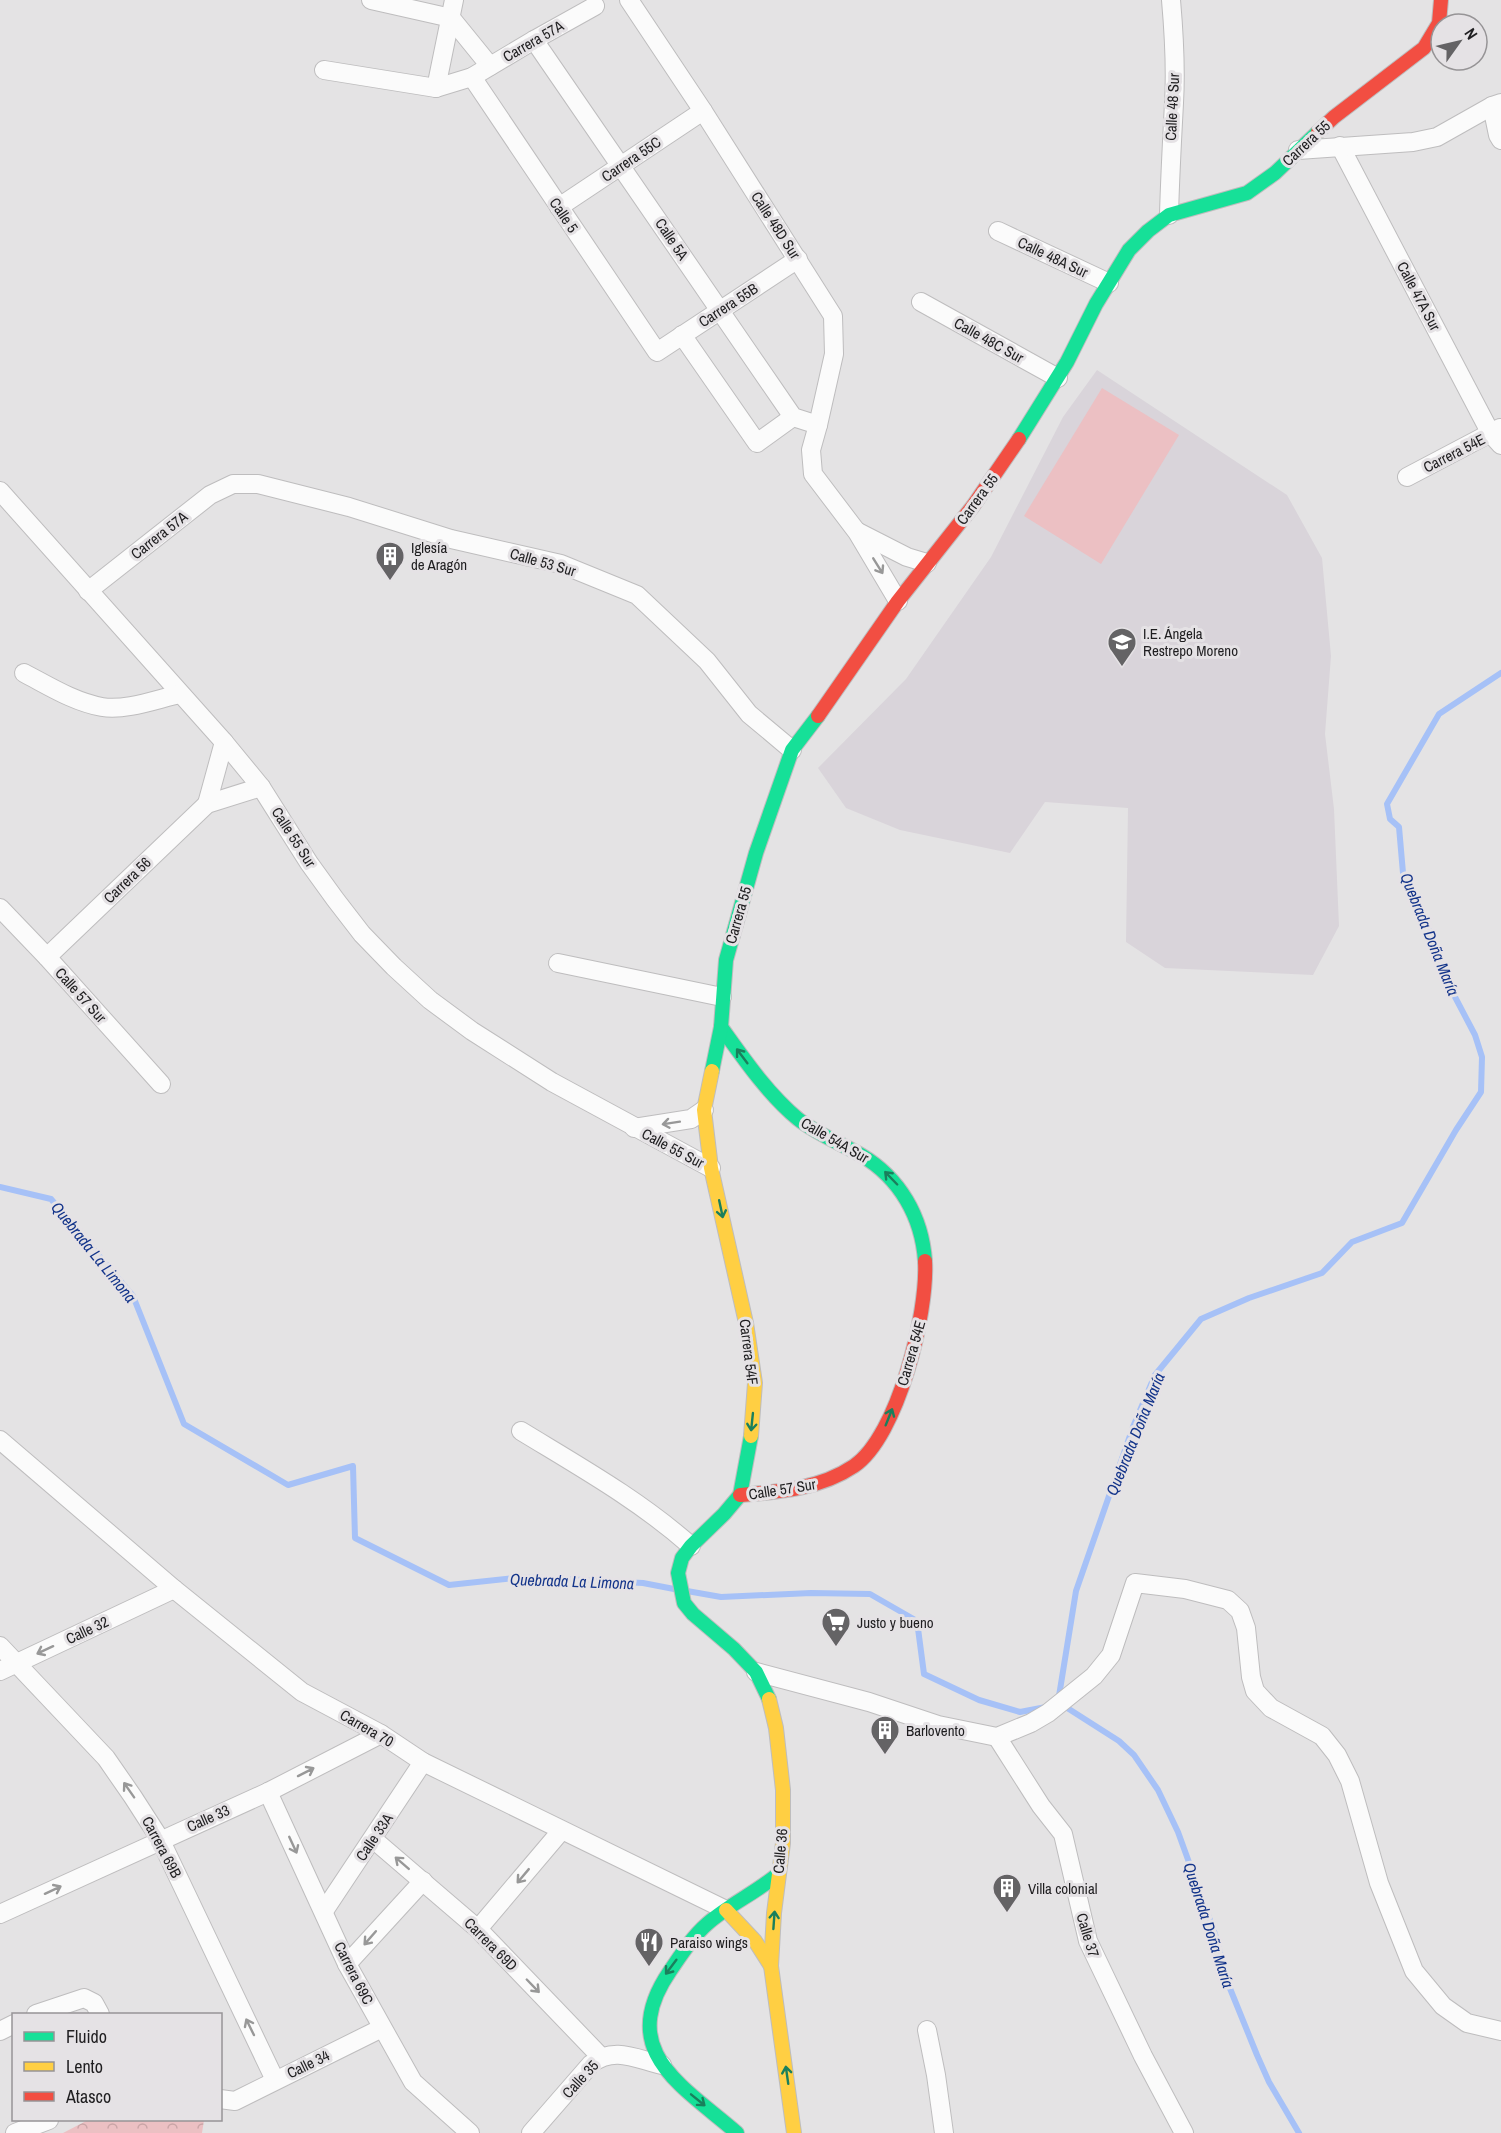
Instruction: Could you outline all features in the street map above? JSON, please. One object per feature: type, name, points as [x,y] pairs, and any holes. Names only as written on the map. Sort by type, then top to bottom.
[{"type":"main road","name":"Carrera 55","points":[[704,1110],[721,1027],[726,960],[732,933],[756,853],[792,750],[832,698],[898,601],[973,506],[1032,420],[1129,250],[1169,215],[1247,193],[1275,174],[1334,117],[1424,48],[1439,23],[1441,0]]},
{"type":"main road","name":"Calle 54A Sur","points":[[721,1027],[754,1071],[798,1118],[822,1135],[874,1162],[895,1181],[911,1205],[920,1228]]},
{"type":"main road","name":"Carrera 54F","points":[[704,1110],[711,1168],[746,1323],[754,1383],[753,1424],[740,1496]]},
{"type":"main road","name":"Carrera 54E","points":[[856,1465],[883,1432],[904,1381],[926,1288],[926,1260],[920,1228]]},
{"type":"main road","name":"Calle 57 Sur","points":[[740,1496],[784,1492],[822,1484],[856,1465]]},
{"type":"main road","points":[[691,1546],[740,1496]]},
{"type":"main road","name":"Calle 36","points":[[691,1546],[682,1558],[678,1573],[684,1603],[756,1672],[768,1695],[776,1728],[783,1790],[783,1843],[778,1874],[771,1966],[794,2133]]},
{"type":"main road","points":[[737,2133],[683,2088],[662,2065],[652,2044],[649,2019],[655,1995],[666,1973],[706,1924],[778,1874]]},
{"type":"main road","points":[[726,1911],[755,1941],[771,1966]]},
{"type":"street","points":[[371,0],[453,9]]},
{"type":"street","name":"Calle 48D Sur","points":[[628,0],[703,111],[833,316],[834,354],[811,450],[813,474],[857,532]]},
{"type":"street","name":"Calle 48 Sur","points":[[1169,215],[1174,101],[1174,34],[1171,0]]},
{"type":"street","name":"Carrera 57A","points":[[436,88],[472,77],[595,6]]},
{"type":"street","points":[[453,9],[490,66]]},
{"type":"street","points":[[324,70],[436,88],[453,9]]},
{"type":"street","name":"Calle 5A","points":[[534,40],[793,417]]},
{"type":"street","name":"Calle 5","points":[[472,77],[657,352]]},
{"type":"street","points":[[1298,150],[1413,142],[1437,137],[1497,105],[1498,135],[1501,140]]},
{"type":"street","name":"Carrera 55C","points":[[559,207],[703,111]]},
{"type":"street","name":"Calle 47A Sur","points":[[1340,146],[1498,435]]},
{"type":"street","name":"Calle 48A Sur","points":[[998,231],[1109,284]]},
{"type":"street","name":"Carrera 55B","points":[[657,352],[798,259]]},
{"type":"street","name":"Calle 48C Sur","points":[[921,302],[1058,378]]},
{"type":"street","points":[[682,335],[757,443],[793,417],[818,425]]},
{"type":"street","name":"Carrera 54E","points":[[1407,477],[1498,435]]},
{"type":"street","name":"Carrera 57A","points":[[88,591],[210,495],[233,484]]},
{"type":"street","name":"Calle 53 Sur","points":[[233,484],[258,484],[349,507],[451,538],[561,564],[637,595],[707,662],[749,714],[792,750]]},
{"type":"street","name":"Calle 55 Sur","points":[[0,491],[224,742],[261,787],[309,863],[362,934],[408,980],[430,1000],[480,1036],[552,1082],[711,1168]]},
{"type":"street","points":[[857,532],[907,557],[927,563]]},
{"type":"street","points":[[857,532],[898,601]]},
{"type":"street","points":[[24,673],[67,695],[103,707],[126,706],[180,694]]},
{"type":"street","points":[[207,804],[224,742]]},
{"type":"street","name":"Carrera 56","points":[[47,957],[207,804],[261,787]]},
{"type":"street","name":"Calle 57 Sur","points":[[0,908],[161,1084]]},
{"type":"street","points":[[558,963],[722,997]]},
{"type":"street","name":"Calle 55 Sur","points":[[634,1128],[691,1119],[704,1110]]},
{"type":"street","points":[[520,1431],[617,1489],[654,1514],[691,1546]]},
{"type":"street","name":"Carrera 70","points":[[0,1440],[174,1589],[302,1692],[381,1734],[423,1762],[561,1831],[696,1894],[726,1911]]},
{"type":"street","points":[[756,1672],[869,1702],[938,1725],[997,1737],[1031,1723],[1048,1713],[1094,1676],[1111,1654],[1135,1583],[1185,1589],[1228,1600],[1240,1611],[1246,1628],[1251,1677],[1255,1690],[1271,1708],[1322,1736],[1337,1755],[1350,1781],[1379,1883],[1414,1971],[1443,2006],[1467,2023],[1501,2031]]},
{"type":"street","name":"Calle 32","points":[[0,1671],[174,1589]]},
{"type":"street","name":"Carrera 69B","points":[[0,1646],[106,1758],[160,1839],[275,2080]]},
{"type":"street","name":"Calle 33","points":[[0,1914],[160,1839],[268,1792],[381,1734]]},
{"type":"street","name":"Calle 37","points":[[997,1737],[1041,1806],[1063,1834],[1088,1941],[1143,2056],[1184,2133]]},
{"type":"street","name":"Calle 33A","points":[[324,1911],[423,1762]]},
{"type":"street","name":"Carrera 69C","points":[[268,1792],[347,1964],[413,2082],[470,2133]]},
{"type":"street","points":[[478,1929],[561,1831]]},
{"type":"street","name":"Carrera 69D","points":[[374,1839],[478,1929],[600,2057]]},
{"type":"street","points":[[347,1964],[423,1881]]},
{"type":"street","points":[[696,1894],[706,1924]]},
{"type":"street","points":[[39,2013],[84,1998],[94,2003],[99,2013]]},
{"type":"street","name":"Calle 34","points":[[228,2100],[382,2028]]},
{"type":"street","points":[[927,2030],[944,2133]]},
{"type":"street","name":"Calle 35","points":[[531,2133],[591,2064],[600,2057],[614,2054],[662,2065]]},
{"type":"street","points":[[15,2133],[46,2121]]},
{"type":"shaded area","name":"I.E. Ángela Restrepo Moreno","points":[[1097,370],[1287,495],[1322,558],[1331,656],[1325,734],[1334,809],[1339,926],[1313,975],[1165,968],[1126,942],[1128,808],[1045,802],[1010,853],[900,830],[846,808],[818,768],[906,679],[991,557],[1063,417]]},
{"type":"green space","points":[[1102,388],[1179,435],[1101,564],[1024,516]]},
{"type":"green space","points":[[86,2121],[204,2121],[202,2133],[63,2133]]},
{"type":"waterway","name":"Quebrada Doña María","points":[[1299,2133],[1269,2082],[1257,2055],[1229,1986],[1215,1934],[1178,1832],[1158,1790],[1134,1755],[1119,1741],[1061,1704],[1059,1696],[1076,1591],[1133,1427],[1155,1375],[1201,1319],[1249,1298],[1322,1273],[1352,1242],[1402,1223],[1481,1092],[1482,1057],[1475,1035],[1444,976],[1421,907],[1403,873],[1399,827],[1390,819],[1387,804],[1439,714],[1501,673]]},
{"type":"waterway","name":"Quebrada La Limona","points":[[0,1187],[51,1199],[133,1296],[184,1424],[288,1485],[353,1466],[355,1538],[449,1585],[523,1577],[643,1583],[674,1589]]},
{"type":"waterway","name":"Quebrada La Limona","points":[[687,1591],[721,1597],[811,1593],[870,1594],[917,1621],[924,1674],[979,1700],[1020,1712],[1046,1707]]},
{"type":"traffic: fast","points":[[1019,439],[1067,362],[1096,304],[1129,250],[1169,215],[1247,193],[1275,173],[1318,132]]},
{"type":"traffic: fast","points":[[712,1071],[721,1027],[726,960],[756,853],[792,750],[818,716]]},
{"type":"traffic: fast","points":[[721,1027],[756,1075],[798,1119],[875,1164],[898,1187],[914,1214],[925,1261]]},
{"type":"traffic: fast","points":[[751,1436],[740,1495],[691,1546],[682,1558],[678,1573],[684,1603],[756,1672],[769,1699]]},
{"type":"traffic: fast","points":[[737,2133],[696,2099],[663,2064],[653,2045],[650,2023],[655,1999],[670,1971],[696,1935],[715,1917],[778,1874]]},
{"type":"traffic: slow","points":[[712,1071],[704,1110],[711,1168],[746,1323],[755,1383],[751,1436]]},
{"type":"traffic: slow","points":[[769,1699],[776,1728],[783,1790],[783,1843],[774,1913],[771,1966],[794,2133]]},
{"type":"traffic: slow","points":[[726,1910],[755,1941],[771,1966]]},
{"type":"traffic: jam","points":[[1318,132],[1334,117],[1424,48],[1439,23],[1441,0]]},
{"type":"traffic: jam","points":[[818,716],[898,601],[973,506],[1019,439]]},
{"type":"traffic: jam","points":[[740,1495],[784,1491],[827,1480],[854,1466],[870,1451],[897,1402],[907,1372],[921,1311],[925,1284],[925,1261]]},
{"type":"place","name":"Iglesía de Aragón","points":[[390,582]]},
{"type":"place","name":"I.E. Ángela Restrepo Moreno","points":[[1122,668]]},
{"type":"place","name":"Justo y bueno","points":[[836,1648]]},
{"type":"place","name":"Barlovento","points":[[885,1756]]},
{"type":"place","name":"Villa colonial","points":[[1007,1914]]},
{"type":"place","name":"Paraiso wings","points":[[649,1968]]}]
